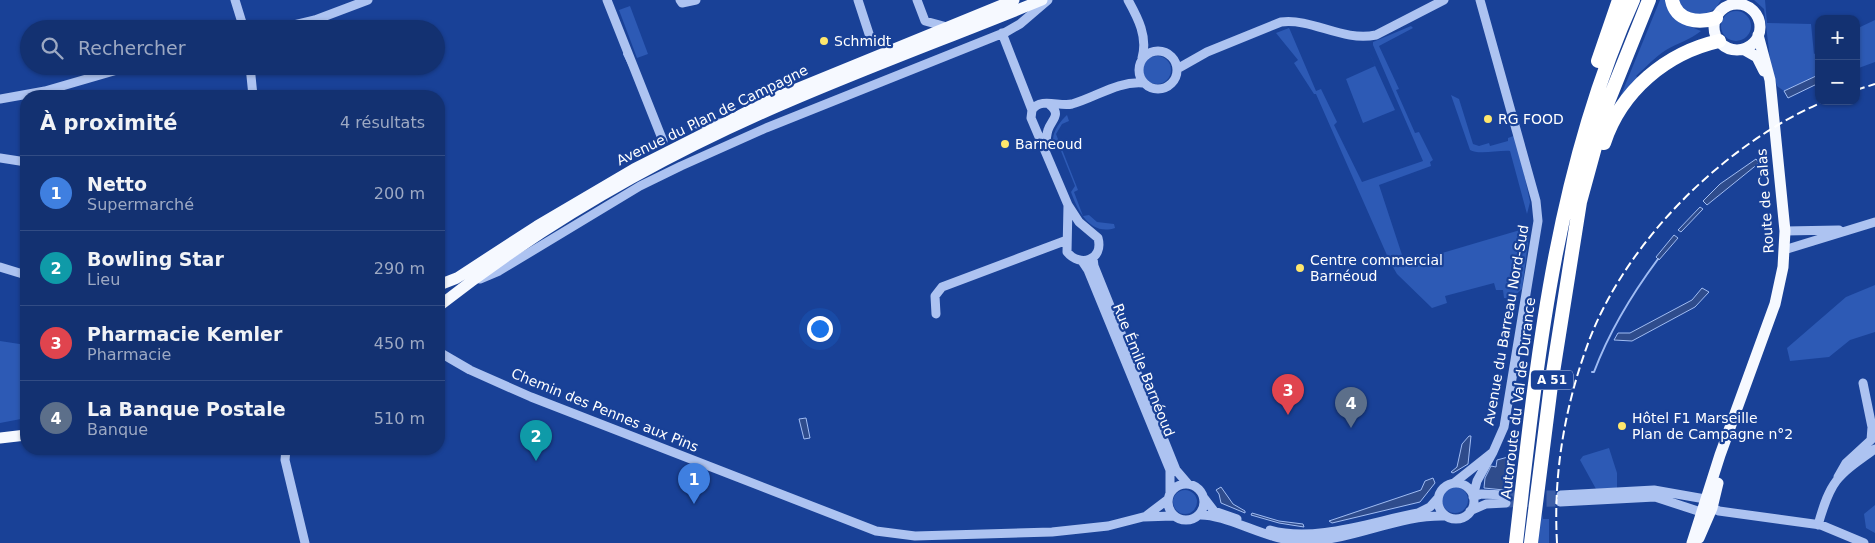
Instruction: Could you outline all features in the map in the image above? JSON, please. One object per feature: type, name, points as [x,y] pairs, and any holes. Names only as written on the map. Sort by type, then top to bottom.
[{"type":"highway","points":[[1584,129],[1585,105],[1619,0]]},
{"type":"highway","name":"Autoroute du Val de Durance","points":[[1516,543],[1549,286],[1567,191],[1584,129],[1605,67],[1632,0]]},
{"type":"highway","name":"A 51","points":[[1531,543],[1547,413],[1577,218],[1606,107],[1649,0]]},
{"type":"highway","points":[[1672,0],[1675,10],[1685,18],[1696,21],[1722,9]]},
{"type":"highway","points":[[1577,218],[1589,199],[1607,135],[1625,101],[1660,67],[1675,57],[1692,48],[1719,41]]},
{"type":"main road","name":"Avenue du Plan de Campagne","points":[[445,282],[457,278],[599,188],[774,98],[1014,0]]},
{"type":"main road","name":"Avenue du Plan de Campagne","points":[[445,301],[502,260],[606,194],[739,124],[1042,0]]},
{"type":"main road","points":[[1744,3],[1758,18],[1758,35],[1752,44],[1743,49],[1727,48],[1719,41],[1714,28],[1722,9],[1744,3]]},
{"type":"main road","name":"Route de Calas","points":[[1696,543],[1733,423],[1780,286],[1785,231],[1767,63],[1758,35]]},
{"type":"main road","name":"Route de Calas","points":[[1743,49],[1757,57],[1770,89]]},
{"type":"main road","points":[[0,432],[20,430]]},
{"type":"main road","points":[[0,438],[20,436]]},
{"type":"main road","name":"Route de Calas","points":[[1692,543],[1706,507]]},
{"type":"street","points":[[235,0],[241,20]]},
{"type":"street","points":[[315,20],[368,0]]},
{"type":"street","points":[[607,0],[663,141]]},
{"type":"street","points":[[680,0],[682,3],[696,0]]},
{"type":"street","points":[[858,0],[872,43]]},
{"type":"street","points":[[917,0],[925,21],[947,27]]},
{"type":"street","points":[[465,285],[499,271],[640,186],[766,128],[1002,33],[1020,24],[1048,0]]},
{"type":"street","points":[[1120,85],[1138,69],[1144,50],[1143,34],[1128,0]]},
{"type":"street","points":[[1133,0],[1135,13]]},
{"type":"street","points":[[1177,69],[1198,56],[1288,22],[1358,38],[1376,35],[1444,0]]},
{"type":"street","name":"Avenue du Barreau Nord-Sud","points":[[1473,0],[1487,27]]},
{"type":"street","name":"Avenue du Barreau Nord-Sud","points":[[1473,497],[1476,481],[1493,452],[1504,427],[1538,221],[1536,201],[1480,0]]},
{"type":"street","points":[[1002,33],[1032,110],[1033,122],[1039,127],[1050,126]]},
{"type":"street","points":[[1143,34],[1158,51]]},
{"type":"street","points":[[1046,150],[1050,126],[1056,117],[1072,104],[1120,85],[1143,83],[1154,89],[1167,87],[1174,79],[1177,69],[1174,59],[1170,55],[1158,51],[1152,52],[1142,59]]},
{"type":"street","points":[[1174,59],[1198,56]]},
{"type":"street","points":[[1138,69],[1143,83]]},
{"type":"street","points":[[48,90],[100,75]]},
{"type":"street","points":[[251,75],[252,90]]},
{"type":"street","points":[[0,99],[20,95]]},
{"type":"street","points":[[1032,110],[1042,103],[1050,105],[1072,104]]},
{"type":"street","points":[[1050,105],[1055,110],[1056,117]]},
{"type":"street","name":"Rue Émile Barnéoud","points":[[1033,122],[1068,205],[1079,222],[1095,234],[1099,243],[1098,252],[1094,258],[1094,266],[1176,470],[1188,484]]},
{"type":"street","points":[[697,124],[724,123]]},
{"type":"street","points":[[739,124],[766,128]]},
{"type":"street","points":[[0,158],[20,161]]},
{"type":"street","name":"Rue Émile Barnéoud","points":[[1068,205],[1067,252],[1073,258],[1082,262],[1088,270],[1170,470],[1169,496]]},
{"type":"street","points":[[1784,250],[1875,222]]},
{"type":"street","points":[[936,314],[935,296],[942,287],[1043,250],[1068,238],[1076,230],[1086,229]]},
{"type":"street","points":[[1785,231],[1804,232],[1852,229]]},
{"type":"street","points":[[1043,250],[1067,252]]},
{"type":"street","points":[[1082,262],[1094,258]]},
{"type":"street","points":[[0,266],[20,272]]},
{"type":"street","name":"Chemin des Pennes aux Pins","points":[[445,355],[470,370],[531,396],[864,527],[902,535],[985,539],[1079,530],[1122,524],[1143,517],[1173,516]]},
{"type":"street","points":[[1818,525],[1824,502],[1846,463],[1871,440],[1872,427],[1863,383]]},
{"type":"street","points":[[1838,477],[1875,450]]},
{"type":"street","name":"Avenue du Barreau Nord-Sud","points":[[1454,483],[1493,452]]},
{"type":"street","points":[[285,455],[285,460],[305,543]]},
{"type":"street","points":[[1470,512],[1473,497],[1468,488],[1454,483],[1444,487],[1430,507],[1418,513],[1327,531],[1302,534],[1278,532],[1214,511],[1199,490],[1188,484],[1178,485],[1169,496],[1167,506],[1173,516],[1185,520],[1198,515],[1212,517],[1268,535],[1298,541],[1335,537],[1430,517],[1446,516],[1461,518],[1486,504],[1506,499],[1481,494],[1473,497]]},
{"type":"street","points":[[1706,507],[1654,490],[1561,499],[1655,497],[1706,507],[1818,525],[1851,541],[1864,543]]},
{"type":"street","name":"Chemin des Pennes aux Pins","points":[[1143,517],[1169,496]]},
{"type":"street","points":[[1198,515],[1202,510],[1204,498]]},
{"type":"street","points":[[1438,498],[1439,508],[1446,516]]},
{"type":"shaded area","points":[[1660,0],[1665,0],[1684,24],[1701,31],[1658,56],[1636,76],[1639,78],[1619,100]]},
{"type":"shaded area","points":[[1675,0],[1721,0],[1716,8],[1703,16],[1687,13]]},
{"type":"shaded area","points":[[1754,0],[1765,0],[1767,23],[1811,24],[1815,53],[1815,76],[1784,91],[1777,86],[1771,67],[1764,9]]},
{"type":"shaded area","points":[[630,6],[648,54],[637,58],[619,10]]},
{"type":"shaded area","points":[[1736,11],[1747,15],[1751,26],[1747,37],[1736,41],[1725,37],[1721,26],[1725,15]]},
{"type":"shaded area","points":[[1875,20],[1875,62],[1860,68],[1860,60],[1860,27]]},
{"type":"shaded area","points":[[1411,26],[1413,28],[1379,46],[1399,89],[1396,90],[1415,133],[1419,132],[1433,160],[1430,162],[1431,166],[1379,185],[1405,264],[1530,227],[1522,289],[1511,299],[1504,298],[1503,290],[1496,290],[1494,283],[1445,296],[1447,303],[1432,308],[1397,274],[1316,94],[1314,94],[1294,63],[1298,60],[1276,33],[1289,28],[1316,91],[1321,89],[1337,122],[1334,125],[1362,182],[1423,161],[1373,45],[1373,42]]},
{"type":"shaded area","points":[[1367,48],[1395,110],[1363,123],[1346,79],[1375,66]]},
{"type":"shaded area","points":[[1157,56],[1167,60],[1171,70],[1167,80],[1157,84],[1147,80],[1143,70],[1147,60]]},
{"type":"shaded area","points":[[1815,76],[1815,85],[1788,98],[1784,91]]},
{"type":"shaded area","points":[[1451,95],[1459,99],[1473,144],[1479,146],[1489,143],[1490,146],[1508,141],[1508,138],[1516,135],[1530,202],[1527,214],[1510,151],[1478,152],[1470,150]]},
{"type":"shaded area","points":[[1067,115],[1069,121],[1062,124],[1056,134],[1078,190],[1074,192],[1083,216],[1071,192],[1075,186],[1057,141],[1054,144],[1053,140],[1056,128]]},
{"type":"shaded area","points":[[1756,159],[1759,163],[1707,205],[1703,201],[1720,184]]},
{"type":"shaded area","points":[[1700,207],[1703,209],[1681,232],[1678,230]]},
{"type":"shaded area","points":[[1089,215],[1097,222],[1114,224],[1115,228],[1099,229],[1083,216]]},
{"type":"shaded area","points":[[1674,235],[1678,238],[1659,260],[1656,257]]},
{"type":"shaded area","points":[[1875,285],[1875,332],[1850,340],[1829,357],[1790,361],[1787,348],[1846,297]]},
{"type":"shaded area","points":[[1702,288],[1709,292],[1695,307],[1632,341],[1614,340],[1618,333],[1630,333],[1692,300]]},
{"type":"shaded area","points":[[0,341],[20,344],[20,419],[0,423]]},
{"type":"shaded area","points":[[806,418],[810,438],[804,439],[799,419]]},
{"type":"shaded area","points":[[1471,436],[1468,464],[1453,473],[1451,472],[1457,467],[1462,444]]},
{"type":"shaded area","points":[[1609,448],[1617,473],[1617,488],[1596,489],[1580,460],[1583,456]]},
{"type":"shaded area","points":[[1508,457],[1504,490],[1484,488],[1485,478],[1491,466],[1496,467],[1497,460]]},
{"type":"shaded area","points":[[1433,478],[1435,483],[1420,502],[1332,523],[1329,521],[1421,490],[1425,481]]},
{"type":"shaded area","points":[[1221,487],[1233,504],[1245,511],[1245,513],[1221,503],[1216,490]]},
{"type":"shaded area","points":[[1455,487],[1464,491],[1468,500],[1464,509],[1455,513],[1446,509],[1442,500],[1446,491]]},
{"type":"shaded area","points":[[1185,490],[1194,493],[1197,502],[1194,511],[1185,514],[1176,511],[1173,502],[1176,493]]},
{"type":"shaded area","points":[[1875,505],[1875,533],[1866,528],[1864,514]]},
{"type":"shaded area","points":[[1252,513],[1279,521],[1303,524],[1304,527],[1279,523],[1251,515]]},
{"type":"shaded area","points":[[1542,514],[1543,519],[1549,519],[1549,543],[1538,543]]},
{"type":"waterway","points":[[624,54],[631,68]]},
{"type":"waterway","points":[[1592,372],[1594,372],[1622,314],[1658,259]]},
{"type":"tunnel","points":[[1506,495],[1561,495]]},
{"type":"tunnel","points":[[1506,503],[1560,502]]},
{"type":"railway","points":[[1860,89],[1875,84]]},
{"type":"railway","points":[[1557,543],[1556,517],[1559,465],[1568,413],[1581,363],[1607,301],[1629,265],[1655,230],[1717,168],[1752,142],[1788,119],[1817,105]]},
{"type":"place","name":"Schmidt","points":[[824,41]]},
{"type":"place","name":"RG FOOD","points":[[1488,119]]},
{"type":"place","name":"Barneoud","points":[[1005,144]]},
{"type":"place","name":"Centre commercial Barnéoud","points":[[1300,268]]},
{"type":"place","name":"Pharmacie Kemler","points":[[1288,415]]},
{"type":"place","name":"Hôtel F1 Marseille Plan de Campagne n°2","points":[[1622,426]]},
{"type":"place","name":"La Banque Postale","points":[[1351,428]]},
{"type":"place","name":"Bowling Star","points":[[536,461]]},
{"type":"place","name":"Netto","points":[[694,504]]}]
